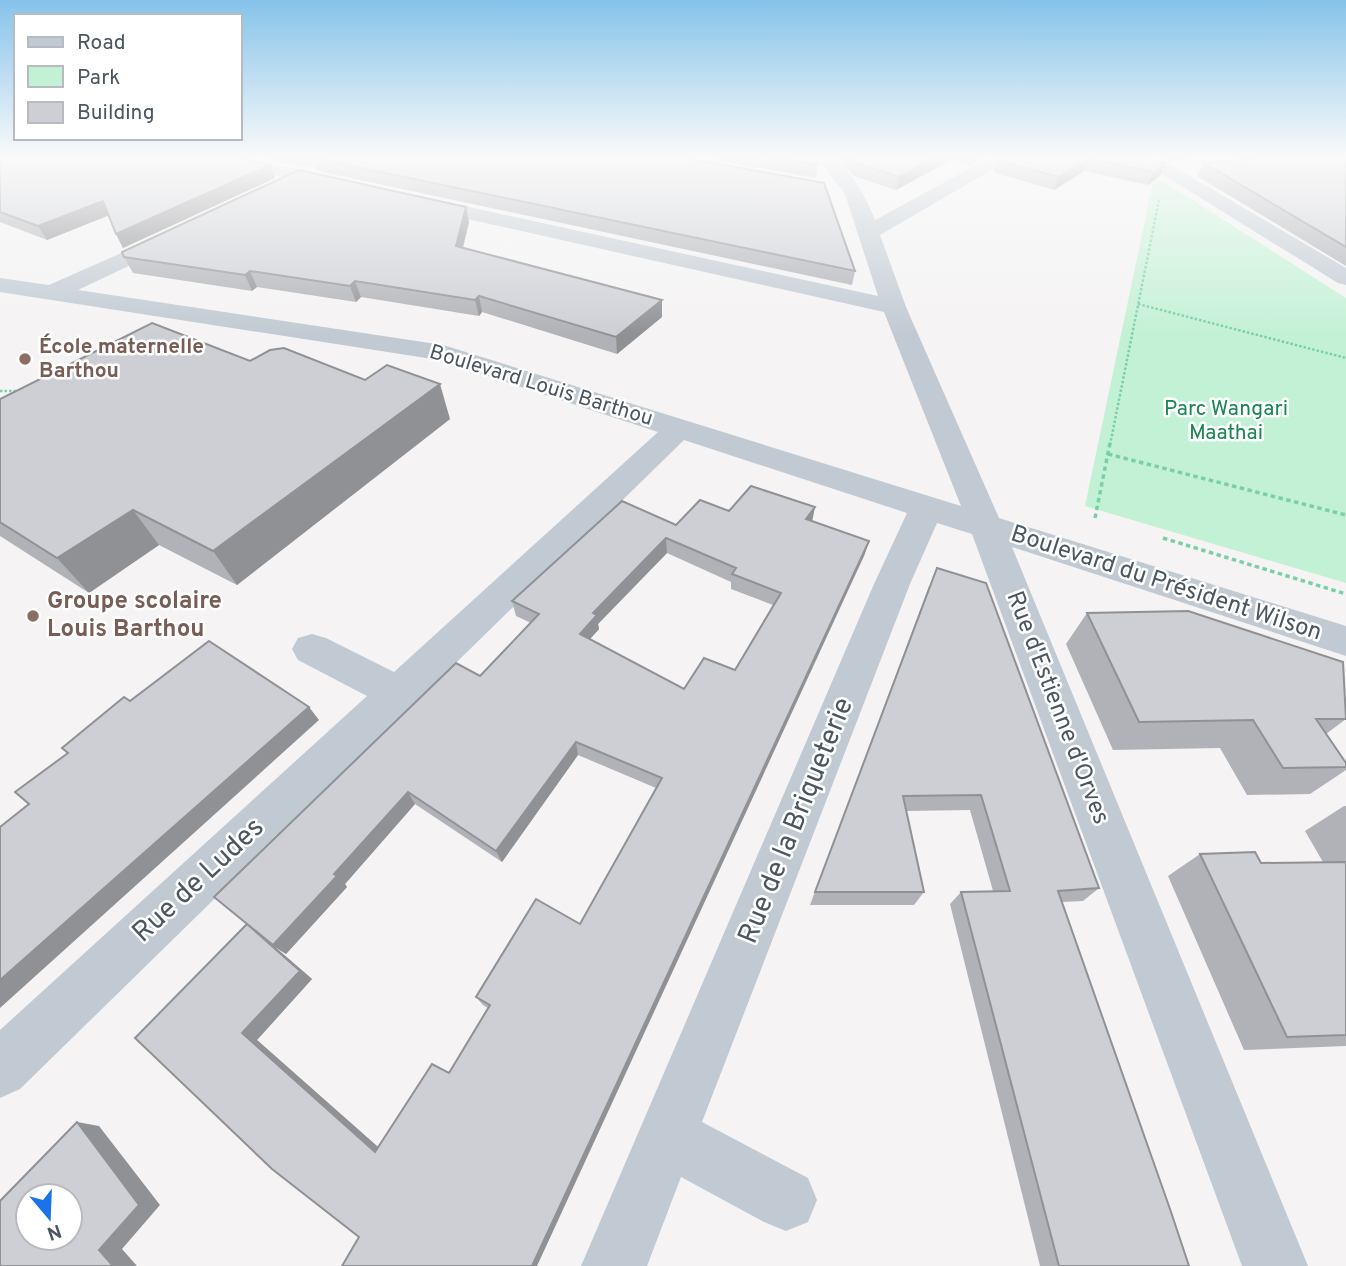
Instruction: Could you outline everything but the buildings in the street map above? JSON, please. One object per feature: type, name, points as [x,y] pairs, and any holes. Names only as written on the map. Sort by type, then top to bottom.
[{"type":"street","points":[[485,217],[894,307]]},
{"type":"street","name":"Rue d'Estienne d'Orves","points":[[864,217],[894,307],[986,526],[1275,1266]]},
{"type":"street","points":[[869,232],[896,217]]},
{"type":"street","points":[[1250,217],[1346,278]]},
{"type":"street","points":[[51,293],[189,229]]},
{"type":"street","name":"Boulevard Louis Barthou","points":[[0,285],[443,352],[986,526]]},
{"type":"street","points":[[137,335],[180,313]]},
{"type":"street","name":"Rue de Ludes","points":[[0,1069],[680,428]]},
{"type":"street","name":"Rue de la Briqueterie","points":[[614,1266],[892,584],[927,506]]},
{"type":"street","name":"Boulevard du Président Wilson","points":[[986,526],[1346,641]]},
{"type":"street","points":[[312,649],[398,694]]},
{"type":"street","points":[[667,1136],[786,1200]]},
{"type":"path","points":[[1095,518],[1155,217]]},
{"type":"path","points":[[1138,304],[1346,358]]},
{"type":"path","points":[[0,391],[23,391]]},
{"type":"path","points":[[1108,454],[1346,515]]},
{"type":"green space","name":"Parc Wangari Maathai","points":[[1146,217],[1219,217],[1346,298],[1346,583],[1085,506]]},
{"type":"place","name":"École maternelle Barthou","points":[[25,359]]},
{"type":"place","name":"Groupe scolaire Louis Barthou","points":[[33,616]]}]
